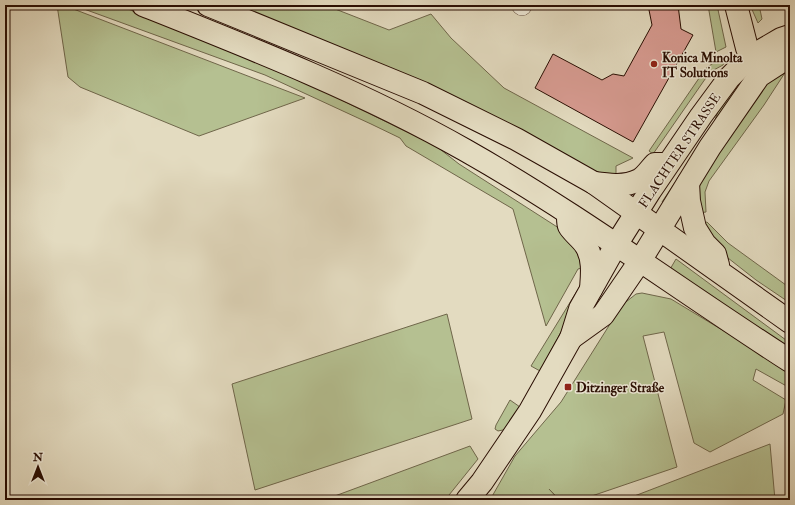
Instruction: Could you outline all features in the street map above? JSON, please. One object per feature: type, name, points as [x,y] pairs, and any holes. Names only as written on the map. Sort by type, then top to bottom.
[{"type":"main road","points":[[143,5],[257,51],[380,106],[465,150],[504,172],[568,212],[708,308],[790,361]]},
{"type":"main road","points":[[208,5],[423,93],[516,139],[594,183],[790,322]]},
{"type":"main road","points":[[736,5],[750,57],[759,76]]},
{"type":"main road","name":"FLACHTER STRASSE","points":[[571,338],[580,309],[616,245],[636,212],[712,100],[729,78],[750,57],[781,39],[790,36]]},
{"type":"main road","name":"FLACHTER STRASSE","points":[[571,338],[603,315],[640,261],[710,147],[759,76],[790,56]]},
{"type":"main road","points":[[594,183],[619,185],[640,180],[655,164],[668,164]]},
{"type":"main road","points":[[688,182],[689,201],[695,228],[705,244],[715,254],[719,271]]},
{"type":"main road","points":[[568,212],[569,226],[581,238],[587,247],[590,257],[592,271],[591,291]]},
{"type":"main road","points":[[467,500],[482,482],[530,411],[571,338]]},
{"type":"green space","points":[[57,5],[63,5],[305,98],[199,136],[80,87],[68,77]]},
{"type":"green space","points":[[73,5],[118,5],[288,74],[436,146],[459,164],[565,232],[579,249],[585,267],[578,269],[546,326],[513,209],[406,146],[400,138],[371,124],[265,75]]},
{"type":"green space","points":[[222,5],[325,5],[389,30],[431,14],[451,38],[504,88],[633,158],[616,166],[616,177],[602,176]]},
{"type":"green space","points":[[708,5],[717,5],[726,47],[716,52]]},
{"type":"green space","points":[[750,5],[759,5],[762,19],[758,23]]},
{"type":"green space","points":[[724,56],[726,59],[723,65],[710,72],[653,154],[649,151],[706,68]]},
{"type":"green space","points":[[790,65],[764,105],[709,181],[705,192],[706,212],[699,213],[697,187],[760,89]]},
{"type":"green space","points":[[736,82],[740,85],[666,204],[662,202],[714,123],[719,108]]},
{"type":"green space","points":[[707,222],[728,243],[790,288],[790,303],[756,280],[714,247],[700,224]]},
{"type":"green space","points":[[676,259],[790,343],[790,349],[669,271]]},
{"type":"green space","points":[[585,278],[582,293],[540,371],[531,366]]},
{"type":"green space","points":[[642,293],[671,299],[790,371],[790,388],[756,369],[753,380],[786,400],[783,414],[710,452],[694,443],[664,332],[643,336],[677,467],[580,500],[560,500],[549,489],[559,500],[490,500],[515,456],[561,402],[622,305],[636,294]]},
{"type":"green space","points":[[447,314],[472,419],[255,490],[232,384]]},
{"type":"green space","points":[[510,400],[520,407],[509,426],[498,431],[495,429],[496,425]]},
{"type":"green space","points":[[770,444],[775,500],[624,500]]},
{"type":"green space","points":[[470,446],[478,459],[445,500],[324,500]]},
{"type":"building","name":"Konica Minolta IT Solutions","points":[[648,5],[678,5],[681,29],[693,35],[633,142],[535,88],[553,54],[602,80],[613,74],[624,76],[652,25]]},
{"type":"place","name":"Konica Minolta IT Solutions","points":[[654,64]]},
{"type":"place","name":"Ditzinger Straße","points":[[568,387]]}]
